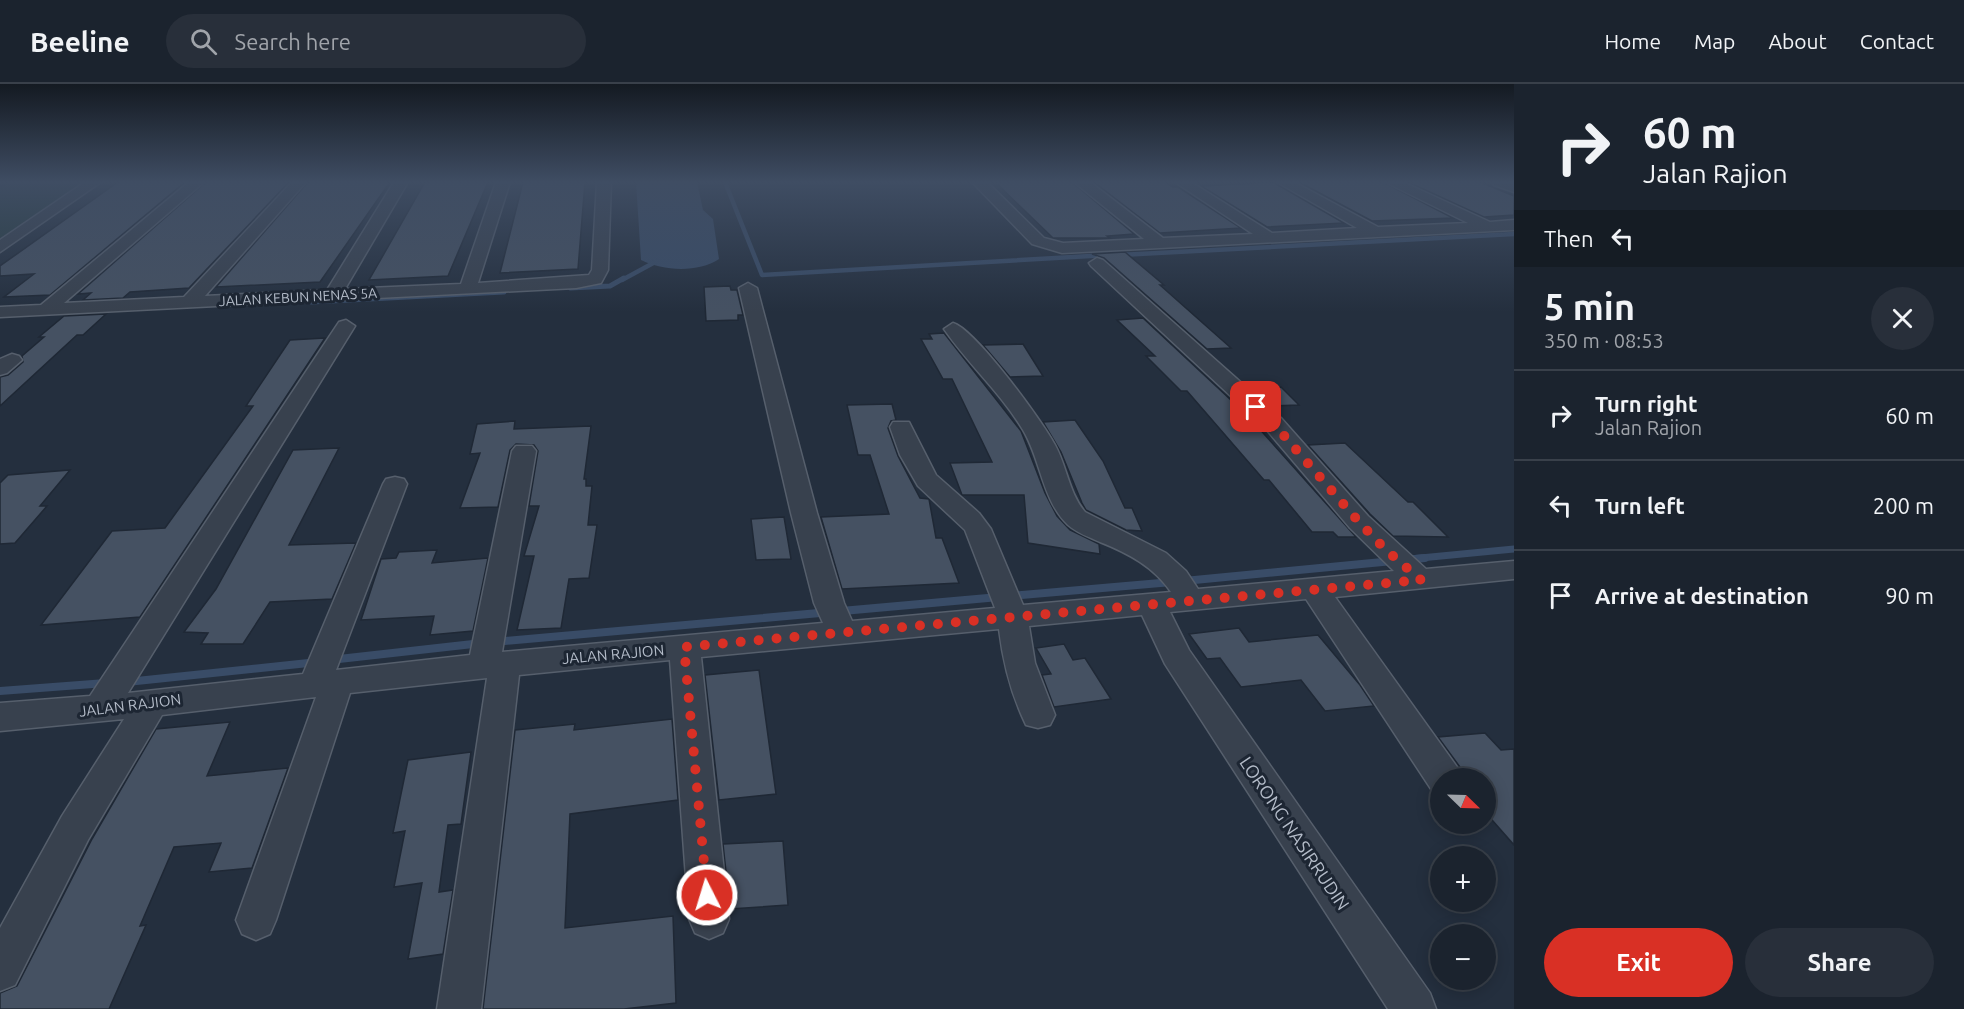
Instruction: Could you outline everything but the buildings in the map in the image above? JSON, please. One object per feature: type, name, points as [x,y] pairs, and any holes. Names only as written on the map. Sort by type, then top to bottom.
[{"type":"street","points":[[0,247],[32,225]]},
{"type":"street","points":[[45,310],[146,225]]},
{"type":"street","points":[[190,302],[260,225]]},
{"type":"street","points":[[333,295],[375,225]]},
{"type":"street","points":[[468,288],[489,225]]},
{"type":"street","name":"JALAN KEBUN NENAS 5A","points":[[0,312],[576,283],[595,279],[600,270],[602,225]]},
{"type":"street","points":[[1022,225],[1038,241],[1062,248],[1510,225]]},
{"type":"street","points":[[1137,225],[1160,243]]},
{"type":"street","points":[[1250,225],[1270,238]]},
{"type":"street","points":[[1363,225],[1376,232]]},
{"type":"street","points":[[1097,263],[1273,423],[1385,549],[1416,575]]},
{"type":"street","points":[[748,288],[836,620]]},
{"type":"street","points":[[111,691],[346,326]]},
{"type":"street","points":[[953,328],[1002,384],[1044,446],[1062,500],[1078,520],[1142,549],[1183,590]]},
{"type":"street","points":[[901,427],[909,452],[921,473],[940,495],[972,519],[978,529],[1006,603],[1019,663],[1038,715]]},
{"type":"street","points":[[459,1009],[491,654],[524,451]]},
{"type":"street","points":[[256,920],[326,683],[395,484]]},
{"type":"street","name":"JALAN RAJION","points":[[0,717],[111,691],[153,702],[326,683],[491,654],[685,663],[836,620],[1006,603],[1164,630],[1183,590],[1315,590],[1416,575],[1514,570]]},
{"type":"street","points":[[1315,590],[1437,768]]},
{"type":"street","name":"LORONG NASIRRUDIN","points":[[1164,630],[1414,1009]]},
{"type":"street","points":[[685,663],[709,919]]},
{"type":"street","points":[[0,970],[75,828],[153,702]]},
{"type":"green space","points":[[0,225],[24,225],[0,241]]},
{"type":"water","points":[[639,225],[714,225],[719,259],[711,264],[680,269],[650,264],[641,260]]},
{"type":"waterway","points":[[742,225],[762,275],[1108,255]]},
{"type":"waterway","points":[[1120,255],[1514,234]]},
{"type":"waterway","points":[[622,280],[657,261]]},
{"type":"waterway","points":[[570,288],[610,286],[624,278]]},
{"type":"waterway","points":[[311,302],[504,292]]},
{"type":"waterway","points":[[1410,559],[1514,549]]},
{"type":"waterway","points":[[1405,560],[1425,558]]},
{"type":"waterway","points":[[1184,581],[1393,561]]},
{"type":"waterway","points":[[1011,596],[1172,582]]},
{"type":"waterway","points":[[494,642],[999,597]]},
{"type":"waterway","points":[[330,660],[482,643]]},
{"type":"waterway","points":[[127,682],[318,662]]},
{"type":"waterway","points":[[0,691],[106,683]]},
{"type":"route","points":[[707,895],[684,647],[1421,580],[1385,549],[1359,522],[1273,423],[1256,407]]}]
